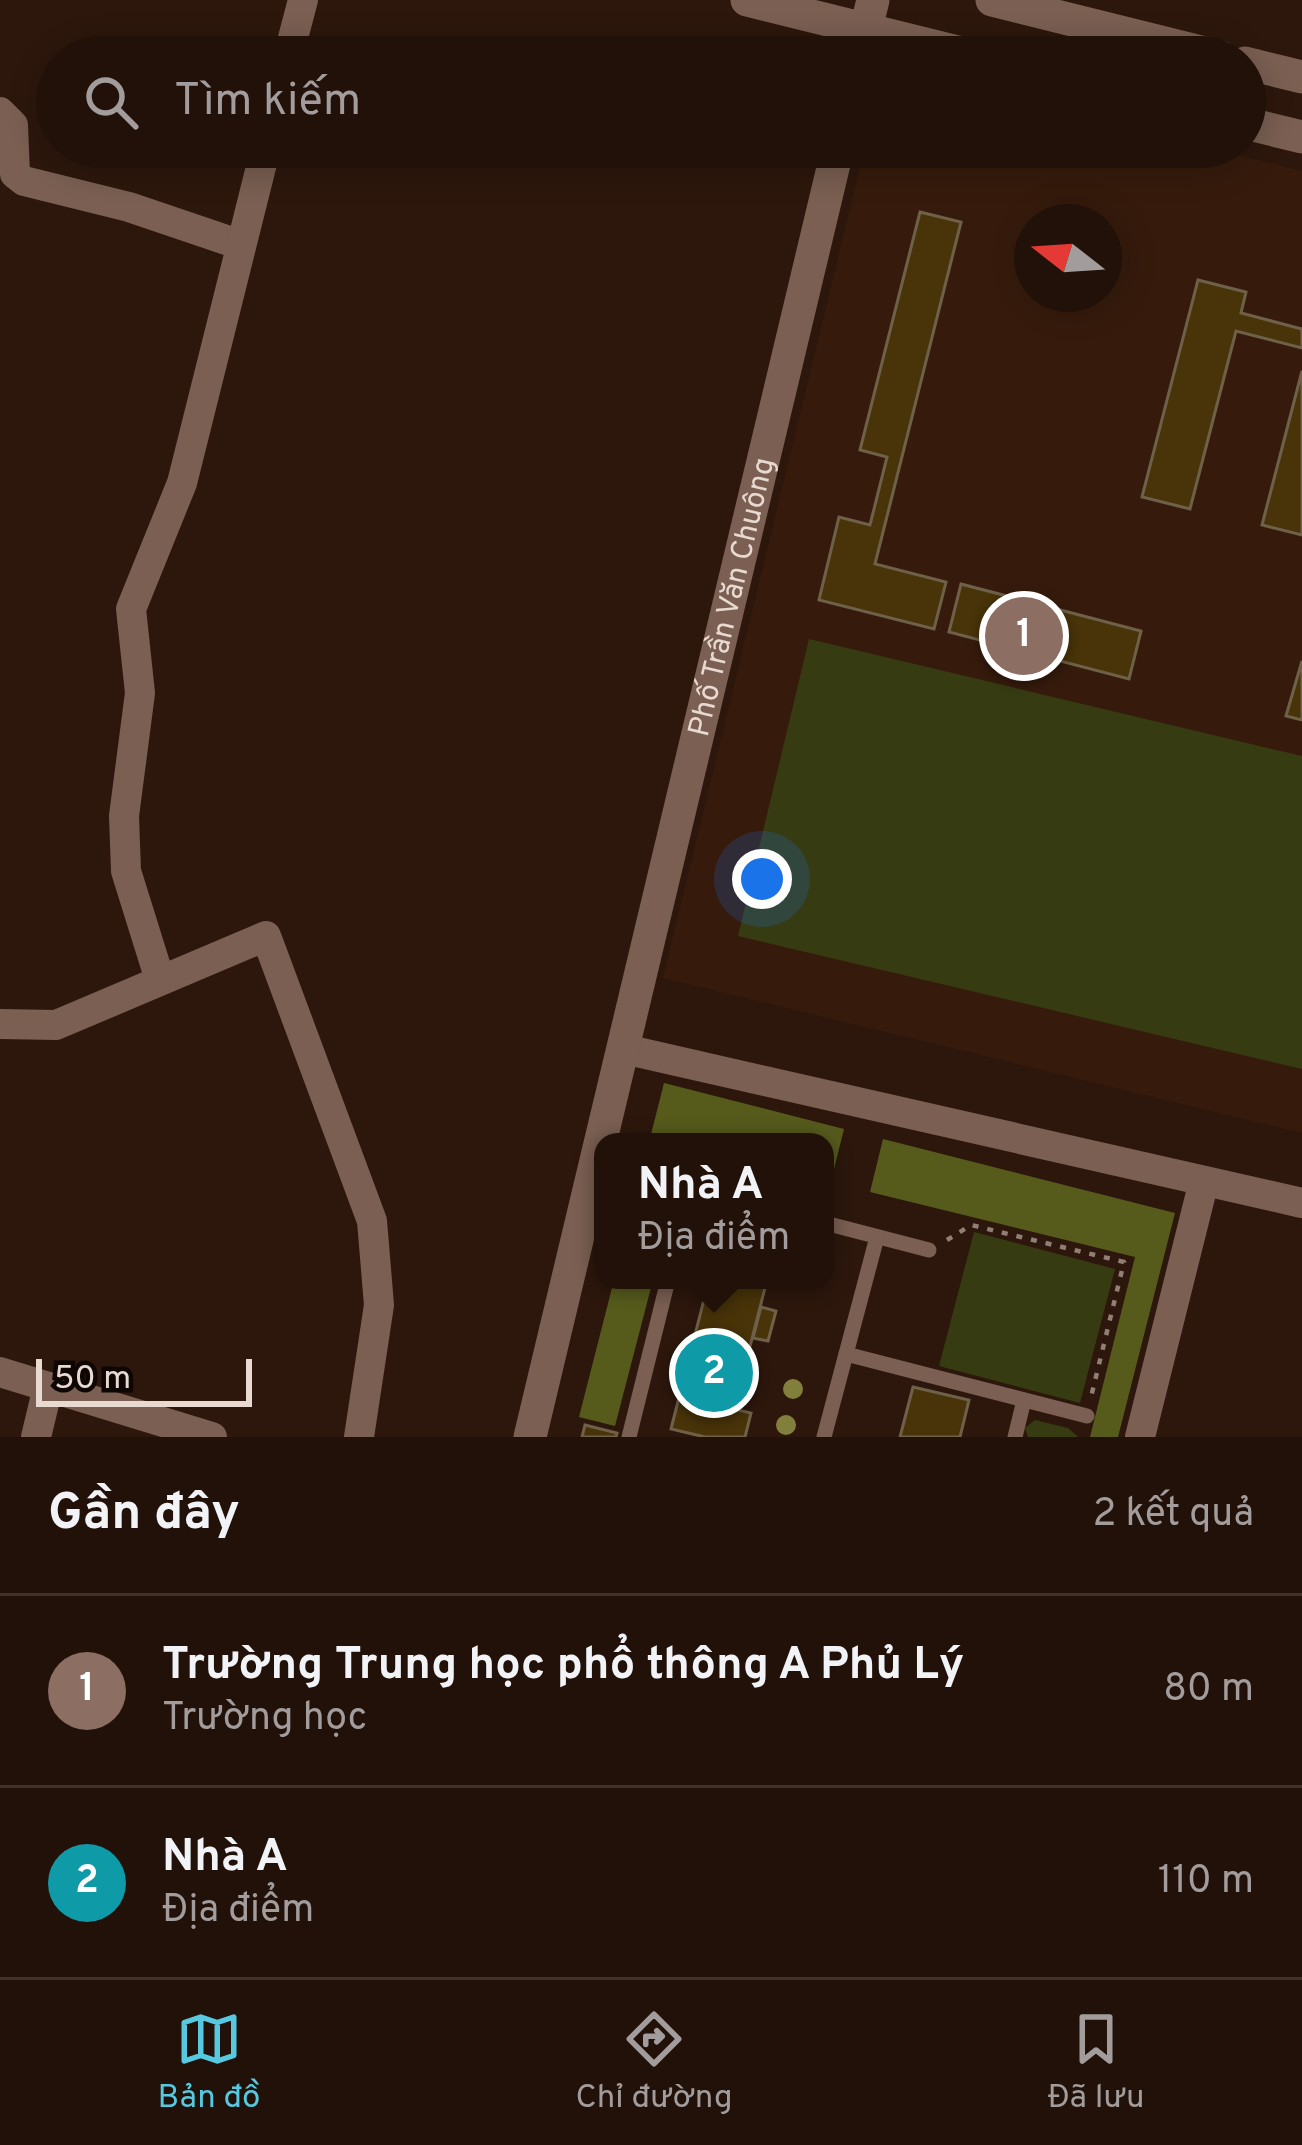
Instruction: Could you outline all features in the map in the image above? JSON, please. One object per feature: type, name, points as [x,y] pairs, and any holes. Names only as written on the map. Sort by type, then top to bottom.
[{"type":"street","points":[[294,36],[303,0]]},
{"type":"street","points":[[748,0],[866,29]]},
{"type":"street","points":[[992,0],[1137,36]]},
{"type":"street","points":[[1266,68],[1302,77]]},
{"type":"street","points":[[0,112],[13,125],[10,159],[14,175],[24,181],[129,207],[241,245]]},
{"type":"street","points":[[1266,128],[1302,137]]},
{"type":"street","points":[[160,980],[126,871],[124,816],[140,693],[130,609],[182,483],[261,168]]},
{"type":"street","name":"Phố Trần Văn Chuông","points":[[604,1133],[833,168]]},
{"type":"street","points":[[0,1024],[56,1024],[266,936],[372,1221],[379,1305],[358,1437]]},
{"type":"street","points":[[624,1049],[1302,1203]]},
{"type":"street","name":"Phố Trần Văn Chuông","points":[[530,1437],[594,1173]]},
{"type":"street","points":[[1140,1437],[1204,1181]]},
{"type":"street","points":[[0,1372],[212,1437]]},
{"type":"street","points":[[36,1437],[48,1387]]},
{"type":"lane","points":[[834,1225],[929,1250]]},
{"type":"lane","points":[[824,1437],[877,1237]]},
{"type":"lane","points":[[629,1437],[666,1289]]},
{"type":"lane","points":[[846,1354],[1087,1416]]},
{"type":"lane","points":[[1015,1437],[1024,1400]]},
{"type":"path","points":[[929,1250],[971,1225],[1124,1262],[1087,1416]]},
{"type":"shaded area","points":[[1266,162],[1302,171],[1302,1133],[663,978],[860,168],[1266,168]]},
{"type":"green space","points":[[809,639],[1302,756],[1302,1069],[738,936]]},
{"type":"green space","points":[[664,1083],[844,1129],[834,1169],[834,1133],[651,1133]]},
{"type":"green space","points":[[883,1139],[1175,1213],[1118,1437],[1090,1437],[1135,1257],[870,1192]]},
{"type":"green space","points":[[974,1232],[1115,1269],[1080,1403],[939,1366]]},
{"type":"green space","points":[[612,1289],[651,1289],[615,1426],[579,1417]]},
{"type":"green space","points":[[1035,1420],[1068,1428],[1078,1437],[1028,1437],[1025,1428]]},
{"type":"building","points":[[920,212],[961,222],[875,564],[946,582],[934,629],[819,600],[839,517],[870,525],[887,457],[860,450]]},
{"type":"building","points":[[1198,280],[1246,292],[1241,313],[1302,329],[1302,348],[1236,331],[1190,509],[1142,497]]},
{"type":"building","points":[[1302,371],[1302,535],[1262,525]]},
{"type":"building","points":[[961,584],[1141,631],[1129,679],[949,632]]},
{"type":"building","points":[[1302,661],[1302,720],[1286,716]]},
{"type":"building","points":[[707,1289],[765,1289],[734,1409],[751,1413],[745,1437],[705,1437],[671,1429]]},
{"type":"building","points":[[761,1307],[776,1311],[768,1341],[753,1338]]},
{"type":"building","points":[[913,1387],[969,1400],[960,1437],[900,1437]]},
{"type":"building","points":[[585,1425],[617,1433],[616,1437],[582,1437]]},
{"type":"place","name":"Trường Trung học phổ thông A Phủ Lý","points":[[1024,636]]},
{"type":"place","name":"Nhà A","points":[[714,1373]]}]
